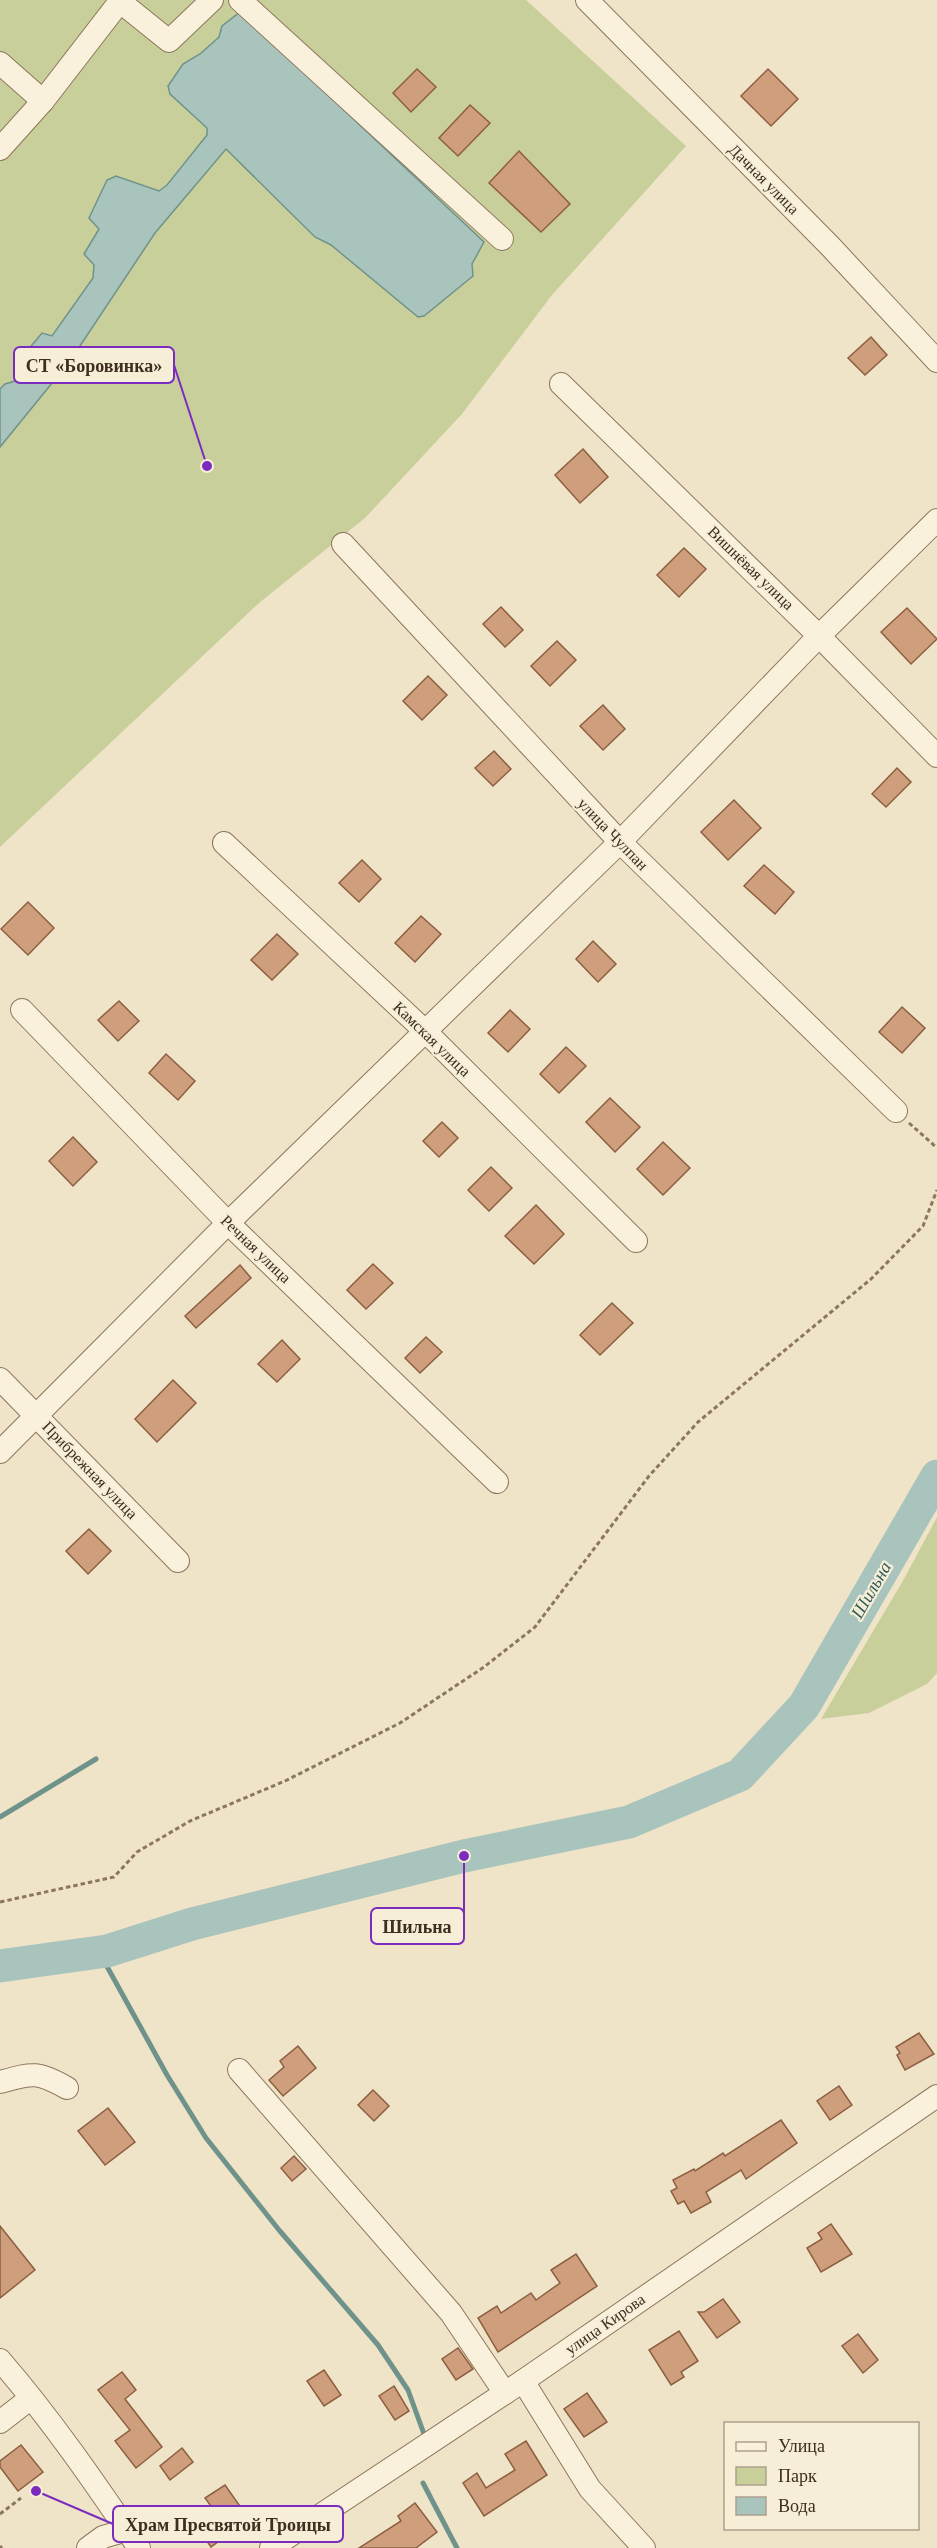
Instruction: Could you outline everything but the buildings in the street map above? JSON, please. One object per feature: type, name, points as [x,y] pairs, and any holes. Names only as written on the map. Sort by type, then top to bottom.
[{"type":"street","points":[[0,149],[43,101],[120,0],[168,41],[212,0]]},
{"type":"street","points":[[240,0],[502,238]]},
{"type":"street","name":"Дачная улица","points":[[587,0],[830,246],[937,361]]},
{"type":"street","points":[[0,63],[43,101]]},
{"type":"street","name":"Вишнёвая улица","points":[[561,384],[819,636],[937,756]]},
{"type":"street","points":[[0,1452],[228,1223],[620,842],[819,636],[937,520]]},
{"type":"street","name":"улица Чулпан","points":[[343,544],[620,842],[896,1111]]},
{"type":"street","name":"Камская улица","points":[[224,843],[426,1032],[636,1241]]},
{"type":"street","name":"Речная улица","points":[[22,1010],[228,1223],[498,1482]]},
{"type":"street","name":"Прибрежная улица","points":[[0,1379],[178,1561]]},
{"type":"street","points":[[239,2070],[514,2387],[590,2489],[644,2548]]},
{"type":"street","points":[[0,2082],[21,2076],[43,2074],[67,2088]]},
{"type":"street","name":"улица Кирова","points":[[271,2548],[514,2387],[937,2096]]},
{"type":"street","points":[[0,2360],[101,2492],[133,2539]]},
{"type":"street","points":[[0,2422],[31,2398]]},
{"type":"street","points":[[88,2548],[103,2537],[133,2539]]},
{"type":"path","points":[[896,1111],[937,1148]]},
{"type":"path","points":[[0,1902],[114,1877],[137,1852],[190,1821],[285,1782],[400,1723],[484,1667],[535,1627],[649,1476],[698,1422],[871,1279],[922,1226],[937,1191]]},
{"type":"path","points":[[0,2514],[21,2498]]},
{"type":"green space","points":[[0,0],[526,0],[686,146],[552,295],[462,414],[365,518],[259,603],[0,847]]},
{"type":"green space","points":[[937,1517],[937,1673],[927,1684],[869,1713],[821,1719],[904,1579]]},
{"type":"water","points":[[240,12],[484,242],[472,264],[473,276],[424,316],[418,317],[331,245],[315,237],[226,149],[155,233],[70,361],[0,447],[0,389],[5,384],[15,381],[22,367],[17,363],[42,333],[52,336],[93,278],[94,265],[84,254],[99,229],[89,218],[107,180],[116,176],[159,191],[167,185],[207,135],[207,128],[170,94],[168,86],[183,64],[200,54],[219,37],[222,26]]},
{"type":"waterway","name":"Шильна","points":[[0,1966],[107,1951],[192,1924],[464,1856],[629,1822],[740,1775],[804,1706],[937,1476]]},
{"type":"waterway","points":[[0,1817],[96,1759]]},
{"type":"waterway","points":[[99,1952],[167,2075],[206,2138],[279,2230],[378,2345],[408,2390],[424,2434]]},
{"type":"waterway","points":[[423,2483],[457,2548]]},
{"type":"place","name":"СТ «Боровинка»","points":[[207,466]]},
{"type":"place","name":"Шильна","points":[[464,1856]]},
{"type":"place","name":"Храм Пресвятой Троицы","points":[[36,2491]]}]
